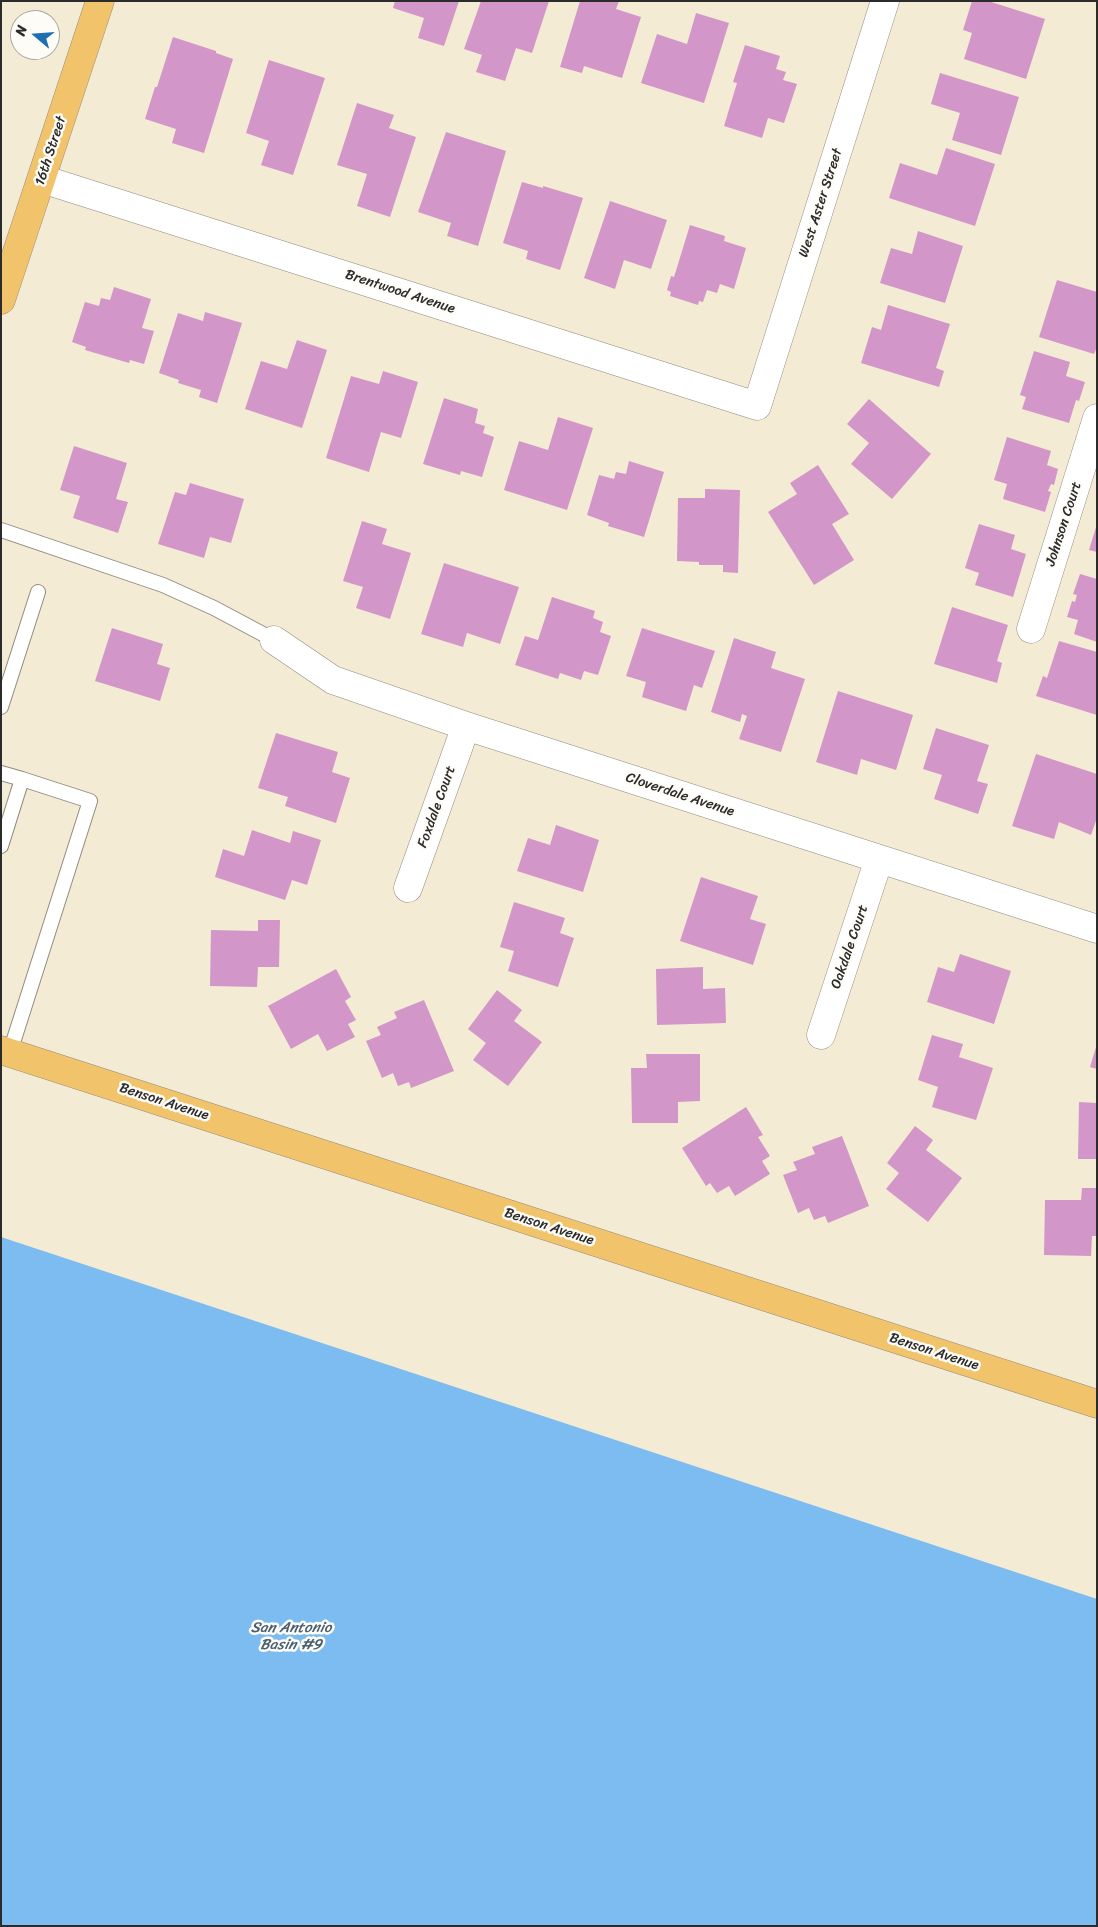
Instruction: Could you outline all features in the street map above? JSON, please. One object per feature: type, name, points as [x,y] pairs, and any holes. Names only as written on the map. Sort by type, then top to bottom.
[{"type":"main road","name":"16th Street","points":[[1,300],[100,1]]},
{"type":"main road","name":"Benson Avenue","points":[[6,1051],[1097,1404]]},
{"type":"street","name":"West Aster Street","points":[[757,406],[885,1]]},
{"type":"street","name":"Brentwood Avenue","points":[[42,179],[757,406]]},
{"type":"street","name":"Johnson Court","points":[[1030,629],[1090,464],[1097,418]]},
{"type":"street","name":"Cloverdale Avenue","points":[[274,640],[333,680],[466,726],[1097,929]]},
{"type":"street","name":"Foxdale Court","points":[[408,888],[466,726]]},
{"type":"street","name":"Oakdale Court","points":[[820,1035],[879,858]]},
{"type":"lane","points":[[1,530],[163,585],[214,608],[274,640]]},
{"type":"lane","points":[[1,708],[38,592]]},
{"type":"lane","points":[[1,773],[90,801],[6,1051]]},
{"type":"lane","points":[[1,846],[22,779]]},
{"type":"water","name":"San Antonio Basin #9","points":[[1,1237],[1097,1599],[1097,1926],[1,1926]]},
{"type":"building","points":[[395,1],[459,1],[444,46],[418,38],[424,18],[393,8]]},
{"type":"building","points":[[481,1],[549,1],[532,53],[516,48],[505,81],[476,72],[482,55],[464,49]]},
{"type":"building","points":[[580,1],[619,1],[616,9],[641,17],[622,78],[584,66],[582,73],[560,67]]},
{"type":"building","points":[[972,1],[988,1],[1045,19],[1026,79],[964,59],[972,33],[963,30]]},
{"type":"building","points":[[696,13],[729,23],[704,103],[641,83],[657,34],[687,44]]},
{"type":"building","points":[[173,37],[216,51],[216,53],[233,59],[204,153],[172,143],[176,129],[145,119]]},
{"type":"building","points":[[745,45],[780,56],[776,69],[786,72],[783,80],[797,84],[784,123],[768,118],[762,138],[724,126],[737,83],[733,82]]},
{"type":"building","points":[[269,60],[325,78],[293,175],[261,165],[269,141],[246,133]]},
{"type":"building","points":[[940,73],[1019,97],[1001,155],[952,140],[960,113],[931,104]]},
{"type":"building","points":[[357,103],[394,115],[389,128],[416,137],[390,217],[357,206],[367,174],[337,165]]},
{"type":"building","points":[[446,132],[506,151],[478,246],[447,236],[451,223],[418,212]]},
{"type":"building","points":[[946,148],[995,164],[975,226],[889,198],[900,163],[937,175]]},
{"type":"building","points":[[522,182],[583,198],[560,270],[526,259],[528,251],[503,243]]},
{"type":"building","points":[[610,201],[667,220],[651,269],[624,260],[615,289],[584,278]]},
{"type":"building","points":[[690,225],[725,236],[724,241],[746,248],[734,289],[720,284],[717,293],[707,290],[703,302],[699,301],[698,305],[670,296],[671,292],[667,290],[671,276],[674,277]]},
{"type":"building","points":[[918,231],[963,246],[945,303],[880,283],[891,248],[912,254]]},
{"type":"building","points":[[1057,280],[1097,292],[1097,347],[1094,354],[1039,337]]},
{"type":"building","points":[[114,287],[151,299],[142,328],[154,331],[144,364],[130,360],[129,363],[85,350],[86,347],[72,342],[85,302],[99,306],[101,298],[110,300]]},
{"type":"building","points":[[888,305],[950,324],[936,368],[944,371],[939,387],[861,363],[872,327],[881,330]]},
{"type":"building","points":[[205,312],[242,323],[217,403],[199,397],[201,390],[178,383],[179,380],[159,373],[178,313],[203,321]]},
{"type":"building","points":[[297,340],[327,350],[302,428],[245,409],[261,361],[287,369]]},
{"type":"building","points":[[1034,351],[1070,362],[1066,376],[1085,382],[1079,401],[1076,400],[1069,423],[1022,409],[1026,397],[1020,395]]},
{"type":"building","points":[[383,371],[418,382],[401,438],[381,432],[369,472],[326,458],[351,376],[379,384]]},
{"type":"building","points":[[444,398],[478,409],[475,423],[485,426],[483,433],[494,437],[482,477],[461,471],[460,475],[423,464]]},
{"type":"building","points":[[869,399],[931,454],[892,499],[851,464],[869,443],[847,424]]},
{"type":"building","points":[[558,417],[593,428],[567,510],[504,490],[519,441],[548,450]]},
{"type":"building","points":[[1007,437],[1051,451],[1047,465],[1058,469],[1054,485],[1051,484],[1048,491],[1051,492],[1045,512],[1003,499],[1007,484],[994,480]]},
{"type":"building","points":[[74,446],[127,463],[116,499],[128,502],[118,533],[73,518],[80,496],[60,490]]},
{"type":"building","points":[[629,461],[664,472],[644,537],[608,526],[609,523],[587,515],[599,475],[614,479],[616,472],[626,474]]},
{"type":"building","points":[[818,465],[849,514],[832,524],[854,560],[814,585],[768,512],[797,494],[790,483]]},
{"type":"building","points":[[190,483],[244,499],[231,543],[210,537],[204,558],[158,544],[175,492],[186,495]]},
{"type":"building","points":[[705,489],[740,490],[738,573],[723,572],[723,565],[699,565],[699,562],[677,561],[678,498],[705,498]]},
{"type":"building","points":[[362,521],[387,529],[382,544],[411,553],[390,619],[356,608],[363,587],[343,581]]},
{"type":"building","points":[[979,524],[1015,535],[1011,549],[1026,554],[1013,597],[975,585],[979,573],[965,568]]},
{"type":"building","points":[[1097,527],[1097,552],[1089,550]]},
{"type":"building","points":[[444,563],[519,587],[500,644],[467,633],[463,647],[421,634]]},
{"type":"building","points":[[1080,574],[1097,579],[1097,642],[1074,634],[1078,620],[1067,617],[1072,601],[1075,602],[1077,595],[1073,594]]},
{"type":"building","points":[[552,597],[595,611],[593,618],[603,622],[600,632],[611,636],[598,675],[584,671],[581,680],[560,673],[558,679],[515,665],[525,636],[538,640]]},
{"type":"building","points":[[952,607],[1008,625],[997,661],[1002,663],[997,683],[934,664]]},
{"type":"building","points":[[112,628],[163,644],[157,664],[170,668],[160,701],[95,681]]},
{"type":"building","points":[[642,628],[715,651],[702,688],[694,685],[686,711],[642,697],[646,682],[626,676]]},
{"type":"building","points":[[734,638],[776,652],[771,668],[805,679],[781,752],[739,739],[747,716],[742,714],[740,722],[711,712]]},
{"type":"building","points":[[1059,641],[1097,652],[1097,715],[1036,696],[1043,676],[1047,678]]},
{"type":"building","points":[[838,691],[913,715],[896,770],[861,759],[857,775],[816,762]]},
{"type":"building","points":[[936,728],[989,745],[977,781],[988,784],[978,814],[934,799],[942,775],[923,769]]},
{"type":"building","points":[[276,733],[338,752],[332,772],[350,778],[336,823],[285,806],[288,797],[258,788]]},
{"type":"building","points":[[1036,754],[1097,774],[1097,818],[1091,835],[1059,822],[1054,839],[1012,826]]},
{"type":"building","points":[[556,825],[599,840],[583,892],[517,871],[528,838],[550,845]]},
{"type":"building","points":[[252,830],[290,843],[293,831],[321,840],[307,885],[292,880],[285,900],[215,877],[223,849],[244,856]]},
{"type":"building","points":[[701,877],[758,896],[750,919],[766,924],[753,965],[680,941]]},
{"type":"building","points":[[514,902],[565,918],[560,933],[574,938],[558,987],[508,971],[514,951],[500,947]]},
{"type":"building","points":[[258,920],[280,920],[279,967],[258,967],[257,987],[210,986],[211,930],[258,931]]},
{"type":"building","points":[[960,954],[1011,971],[994,1024],[927,1002],[938,967],[954,972]]},
{"type":"building","points":[[703,967],[703,989],[725,988],[726,1023],[657,1025],[656,969]]},
{"type":"building","points":[[336,969],[351,997],[345,1001],[356,1020],[348,1024],[355,1037],[327,1051],[318,1034],[291,1049],[268,1006]]},
{"type":"building","points":[[497,990],[522,1010],[514,1021],[542,1042],[508,1086],[473,1060],[486,1043],[468,1029]]},
{"type":"building","points":[[424,1000],[454,1071],[411,1088],[409,1082],[398,1086],[393,1073],[382,1078],[366,1041],[381,1035],[377,1027],[397,1018],[394,1012]]},
{"type":"building","points":[[932,1035],[963,1044],[959,1057],[993,1068],[976,1120],[932,1107],[938,1087],[918,1080]]},
{"type":"building","points":[[1097,1047],[1097,1069],[1090,1067]]},
{"type":"building","points":[[646,1054],[700,1054],[700,1101],[678,1102],[678,1123],[632,1123],[631,1068],[647,1068]]},
{"type":"building","points":[[1079,1102],[1097,1103],[1097,1159],[1078,1159]]},
{"type":"building","points":[[746,1107],[763,1135],[758,1137],[770,1156],[762,1161],[770,1174],[735,1196],[729,1186],[717,1193],[710,1183],[706,1186],[682,1148]]},
{"type":"building","points":[[915,1126],[933,1140],[926,1150],[962,1178],[928,1222],[886,1189],[899,1173],[887,1163]]},
{"type":"building","points":[[842,1136],[869,1206],[828,1223],[825,1216],[814,1220],[809,1208],[798,1213],[783,1175],[797,1170],[793,1162],[815,1154],[812,1147]]},
{"type":"building","points":[[1082,1188],[1097,1188],[1097,1236],[1092,1236],[1091,1256],[1044,1255],[1045,1200],[1081,1200]]}]
